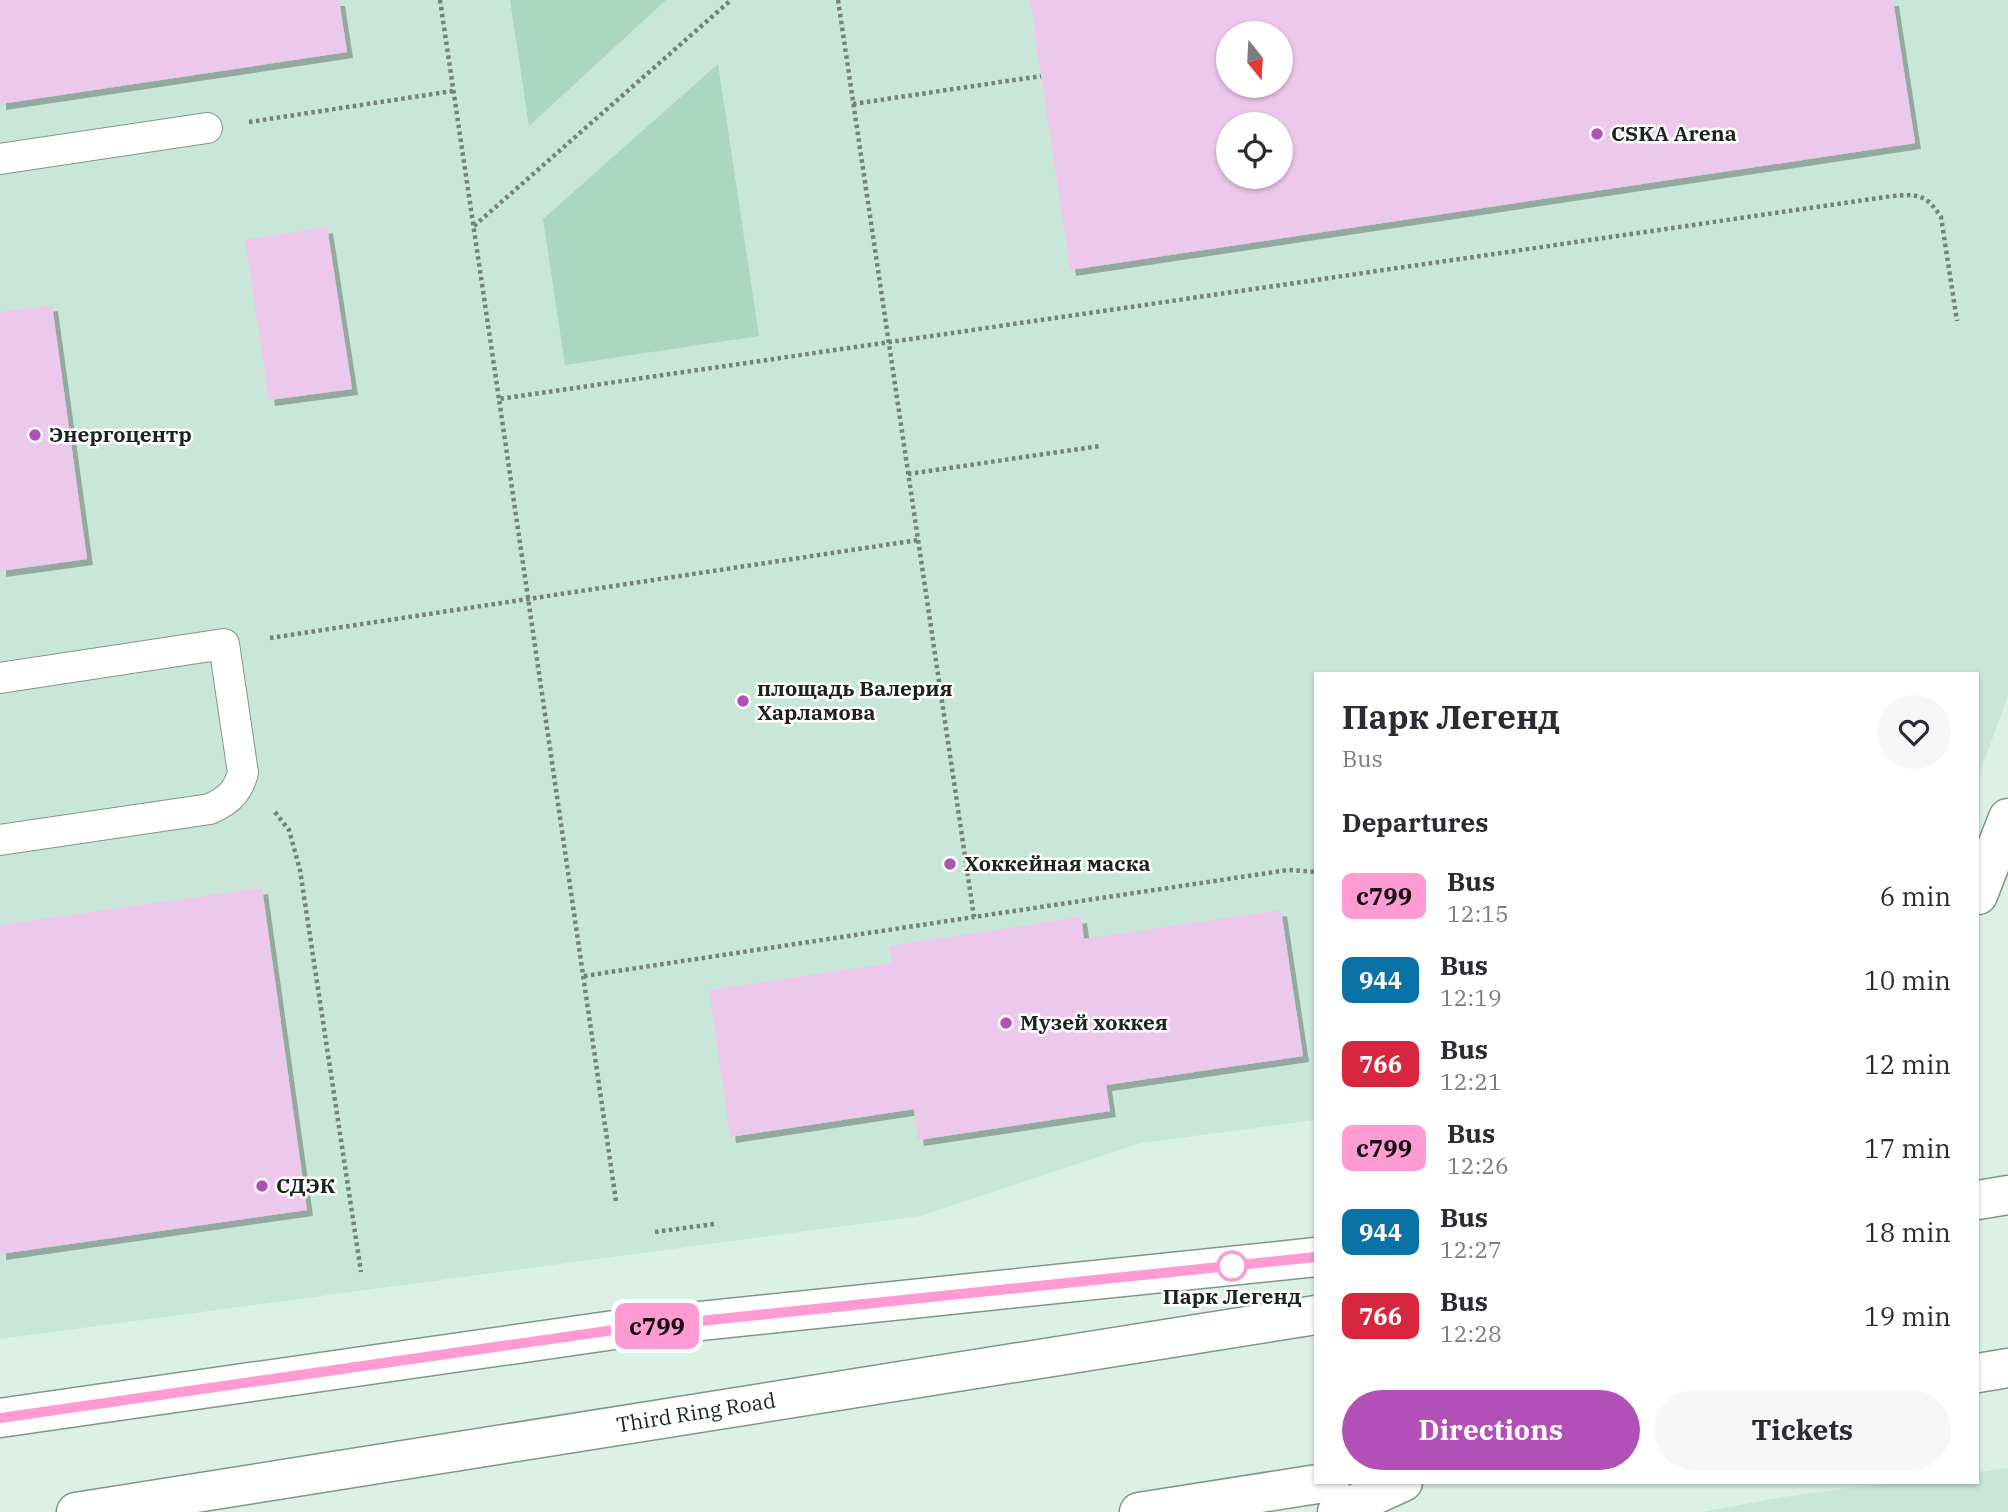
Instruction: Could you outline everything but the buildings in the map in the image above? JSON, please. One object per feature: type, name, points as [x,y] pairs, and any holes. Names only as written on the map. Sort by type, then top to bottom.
[{"type":"main road","points":[[1979,892],[2008,818]]},
{"type":"main road","points":[[1979,1200],[2008,1195]]},
{"type":"main road","points":[[0,1418],[614,1330],[1314,1257]]},
{"type":"main road","name":"Third Ring Road","points":[[76,1512],[1314,1315]]},
{"type":"main road","points":[[1979,1373],[2008,1368]]},
{"type":"main road","points":[[1139,1512],[1317,1484]]},
{"type":"main road","points":[[1337,1512],[1399,1484]]},
{"type":"lane","points":[[0,159],[207,128]]},
{"type":"lane","points":[[0,678],[224,645],[243,773],[239,787],[230,800],[211,809],[0,840]]},
{"type":"path","points":[[440,0],[616,1200]]},
{"type":"path","points":[[474,227],[730,0]]},
{"type":"path","points":[[838,0],[974,917]]},
{"type":"path","points":[[853,104],[1041,76]]},
{"type":"path","points":[[207,128],[453,92]]},
{"type":"path","points":[[499,399],[1917,194],[1932,203],[1941,216],[1957,320]]},
{"type":"path","points":[[908,474],[1100,446]]},
{"type":"path","points":[[224,645],[918,540]]},
{"type":"path","points":[[239,787],[280,815],[296,846],[361,1272]]},
{"type":"path","points":[[583,976],[1288,870],[1314,871]]},
{"type":"path","points":[[655,1232],[714,1224]]},
{"type":"shaded area","points":[[0,0],[2008,0],[2008,696],[1979,775],[1979,672],[1314,672],[1314,1120],[1141,1143],[920,1216],[0,1339]]},
{"type":"shaded area","points":[[510,0],[666,0],[529,126]]},
{"type":"shaded area","points":[[718,64],[759,336],[565,365],[543,219]]},
{"type":"shaded area","points":[[2008,1468],[2008,1512],[1701,1512],[1783,1497],[1882,1484],[1979,1484],[1979,1472]]},
{"type":"bus line","name":"с799","points":[[0,1418],[614,1330],[1314,1257]]},
{"type":"place","name":"CSKA Arena","points":[[1597,134]]},
{"type":"place","name":"Энергоцентр","points":[[35,435]]},
{"type":"place","name":"площадь Валерия Харламова","points":[[743,701]]},
{"type":"place","name":"Хоккейная маска","points":[[950,864]]},
{"type":"place","name":"Музей хоккея","points":[[1006,1023]]},
{"type":"place","name":"СДЭК","points":[[262,1186]]},
{"type":"place","name":"Парк Легенд","points":[[1232,1266]]}]
